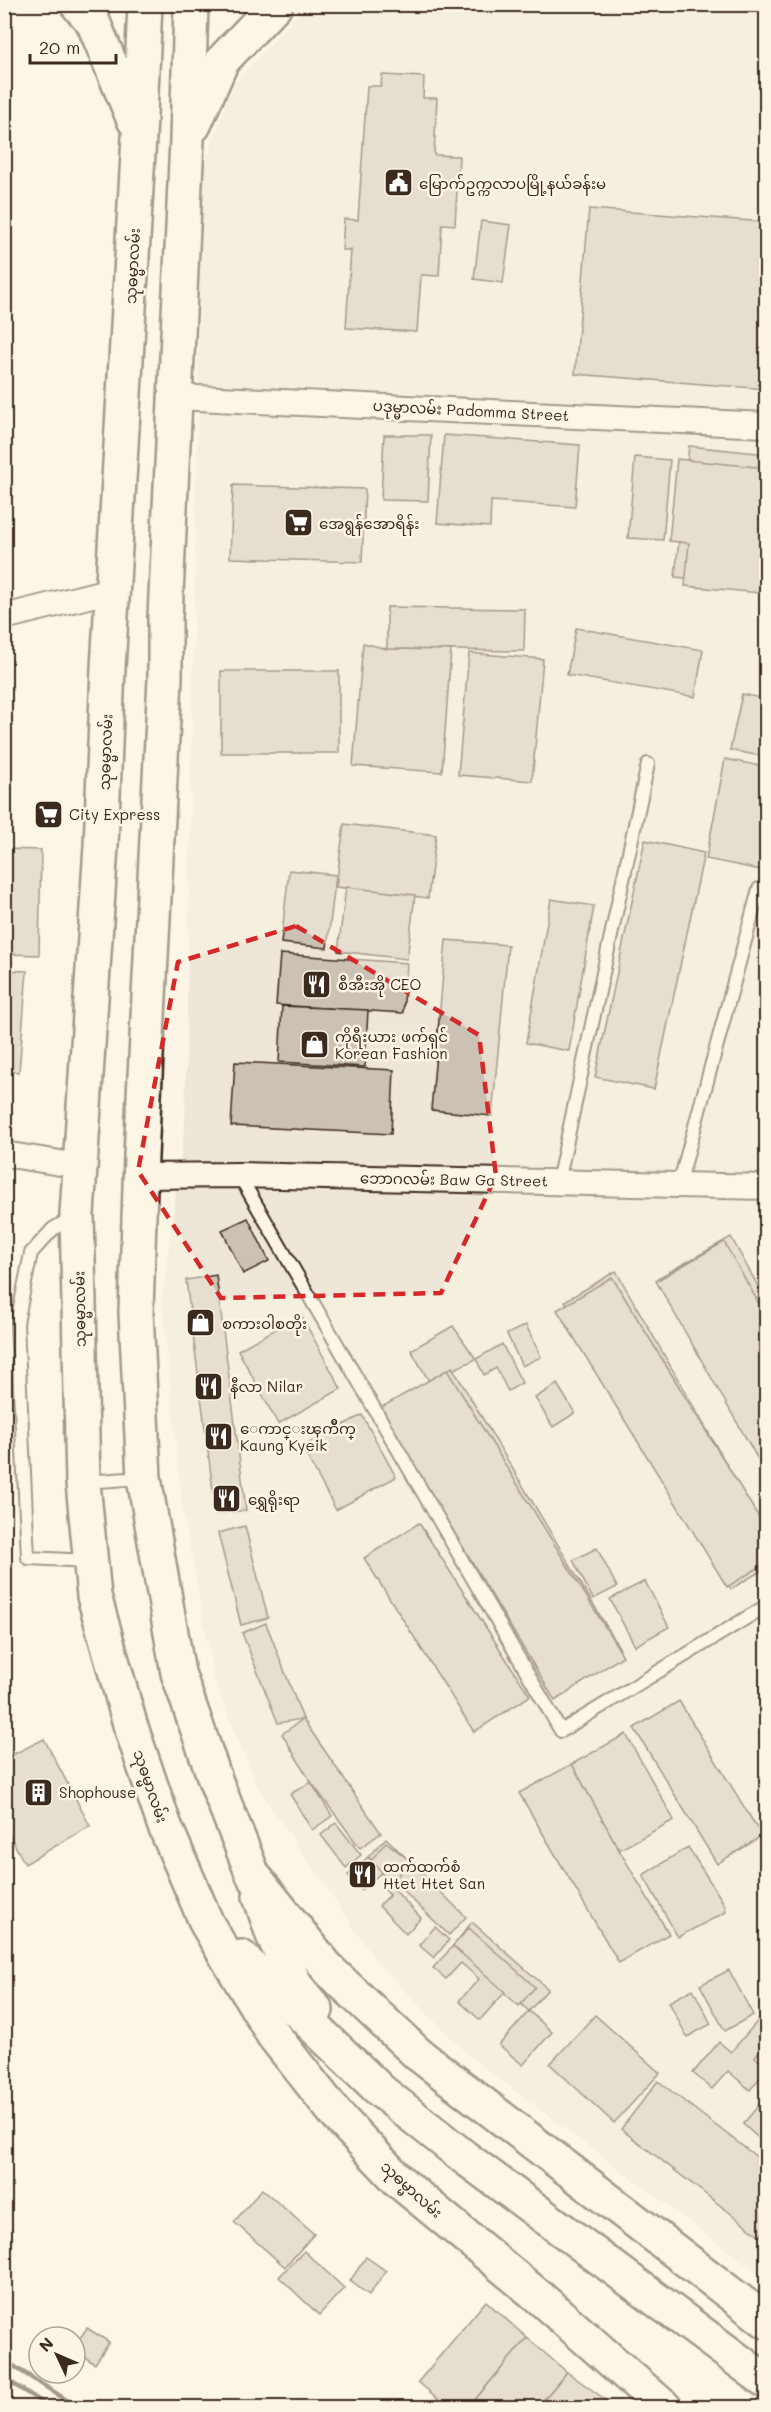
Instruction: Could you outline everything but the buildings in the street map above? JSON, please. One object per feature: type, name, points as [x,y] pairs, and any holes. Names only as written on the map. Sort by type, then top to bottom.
[{"type":"main road","points":[[77,4],[93,22],[131,107],[139,137]]},
{"type":"main road","name":"သုဓမ္မာလမ်း","points":[[145,4],[108,668],[101,846],[77,1214],[83,1483],[94,1596],[130,1724],[164,1824],[207,1924],[274,2036],[335,2113],[400,2182],[538,2296],[664,2408]]},
{"type":"main road","points":[[191,4],[165,617],[165,679],[136,1312],[144,1478],[178,1673],[273,1935],[296,1986],[381,2091]]},
{"type":"main road","points":[[187,140],[222,61],[276,4]]},
{"type":"main road","points":[[252,1875],[330,1971],[418,2054],[766,2321]]},
{"type":"main road","points":[[207,1924],[381,2091],[464,2157],[766,2381]]},
{"type":"street","name":"ပဒုမ္မာလမ်း Padomma Street","points":[[176,396],[766,425]]},
{"type":"street","points":[[4,617],[112,598]]},
{"type":"street","points":[[4,1154],[79,1166]]},
{"type":"street","name":"ဘောဂလမ်း Baw Ga Street","points":[[142,1176],[239,1175],[766,1187]]},
{"type":"lane","points":[[558,1182],[648,764]]},
{"type":"lane","points":[[679,1185],[759,888]]},
{"type":"lane","points":[[239,1175],[561,1731],[766,1606]]},
{"type":"lane","points":[[77,1214],[53,1229],[31,1253],[17,1323],[22,1450],[28,1558],[91,1561]]},
{"type":"lane","points":[[83,1483],[144,1478]]},
{"type":"highlighted area","points":[[296,926],[479,1035],[496,1176],[441,1293],[221,1298],[138,1171],[178,962]]},
{"type":"shaded area","points":[[312,5],[766,5],[766,2279],[469,2056],[378,1963],[257,1786],[215,1683],[182,1504],[162,1300],[185,1124],[202,172],[233,85],[302,10]]},
{"type":"railway","points":[[4,2360],[79,2408]]},
{"type":"railway","points":[[4,2378],[51,2408]]},
{"type":"place","name":"မြောက်ဥက္ကလာပမြို့နယ်ခန်းမ","points":[[398,183]]},
{"type":"place","name":"အေရွန်အောရိန်း","points":[[298,523]]},
{"type":"place","name":"City Express","points":[[48,814]]},
{"type":"place","name":"စီအီးအို CEO","points":[[317,984]]},
{"type":"place","name":"ကိုရီးယား ဖက်ရှင် Korean Fashion","points":[[314,1045]]},
{"type":"place","name":"စကားဝါစတိုး","points":[[201,1323]]},
{"type":"place","name":"နီလာ Nilar","points":[[209,1386]]},
{"type":"place","name":"ေကာင္းၾကိဳက္ Kaung Kyeik","points":[[219,1437]]},
{"type":"place","name":"ရွှေရိုးရာ","points":[[227,1499]]},
{"type":"place","name":"Shophouse","points":[[38,1792]]},
{"type":"place","name":"ထက်ထက်စံ Htet Htet San","points":[[362,1875]]}]
